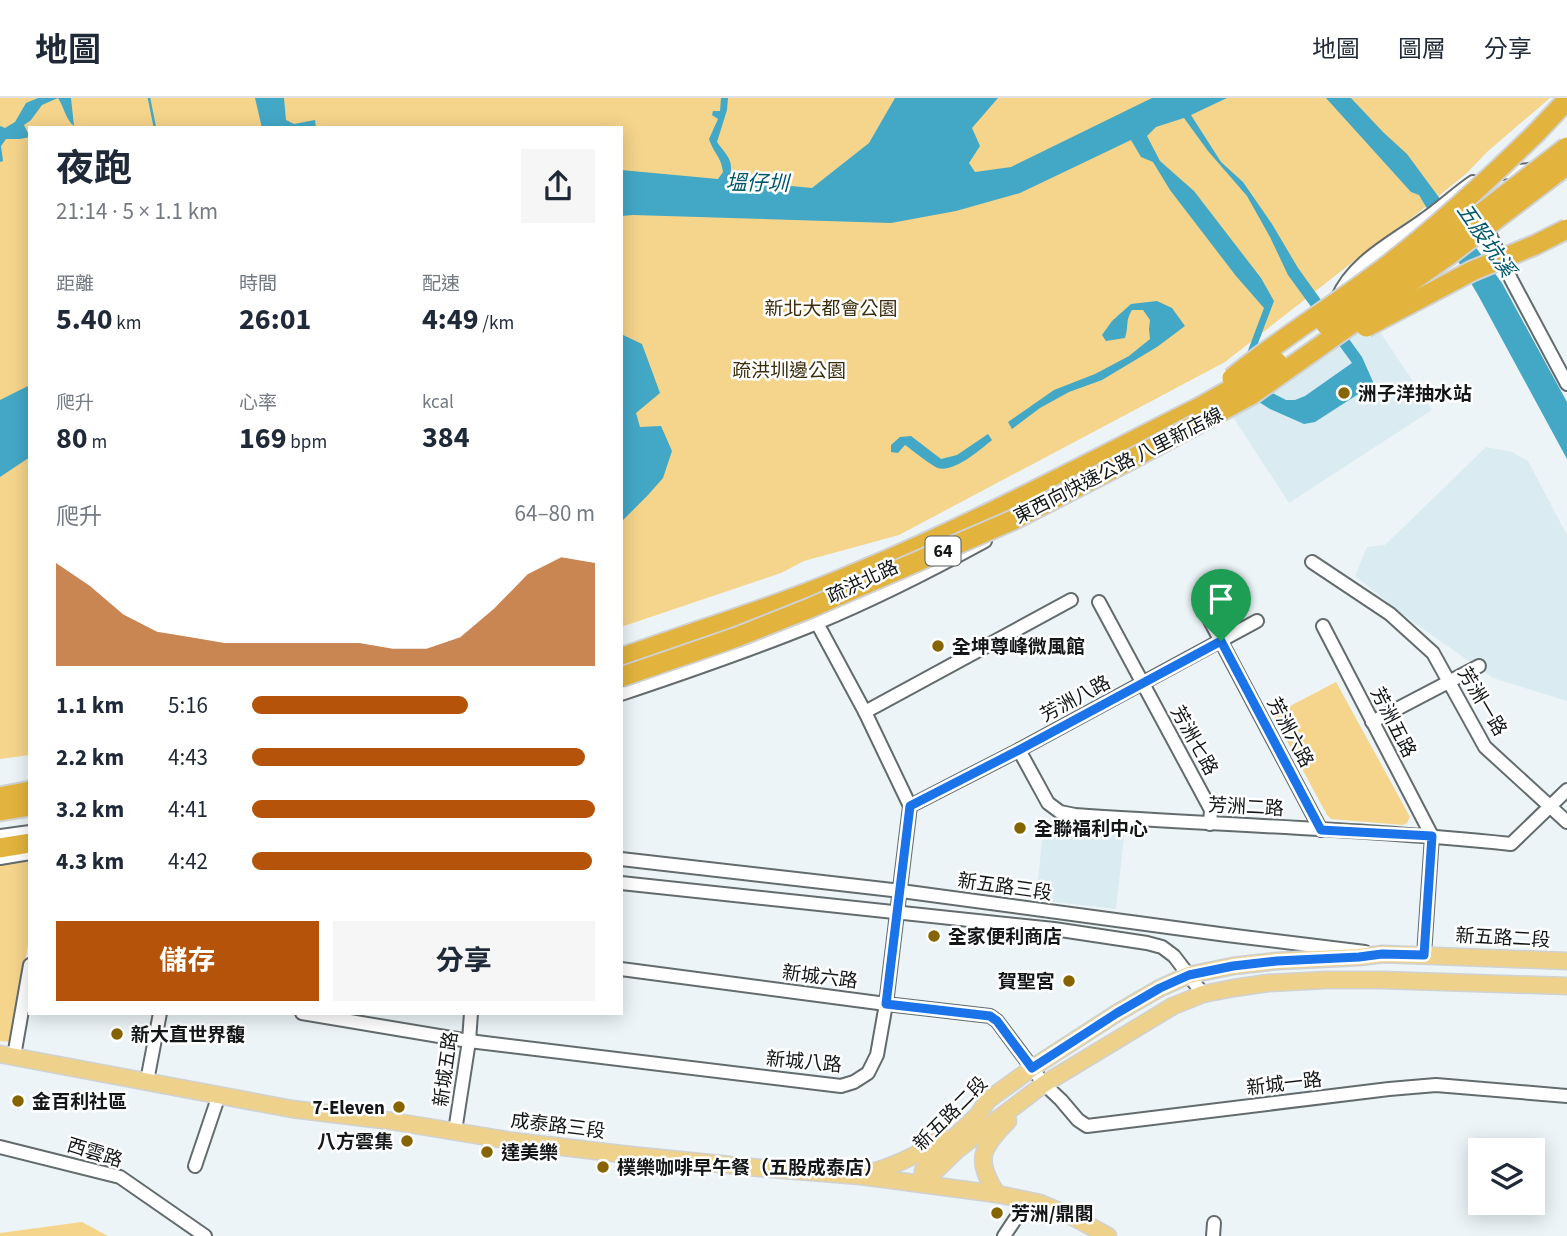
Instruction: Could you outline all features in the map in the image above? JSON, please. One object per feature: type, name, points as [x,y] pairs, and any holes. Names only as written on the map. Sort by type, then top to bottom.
[{"type":"highway","points":[[1200,407],[1259,356],[1392,261],[1484,184],[1567,100]]},
{"type":"highway","points":[[1537,132],[1567,108]]},
{"type":"highway","name":"東西向快速公路 八里新店線","points":[[623,655],[792,599],[862,571],[990,512],[1200,407],[1267,369],[1435,249],[1567,147]]},
{"type":"highway","name":"東西向快速公路 八里新店線","points":[[623,676],[737,637],[1001,525],[1251,395],[1439,262],[1525,198],[1564,163]]},
{"type":"highway","points":[[1251,395],[1352,334],[1424,295],[1567,229]]},
{"type":"highway","points":[[0,797],[28,791]]},
{"type":"highway","points":[[0,811],[28,806]]},
{"type":"highway","points":[[0,821],[28,817]]},
{"type":"highway","points":[[0,848],[28,843]]},
{"type":"main road","name":"新五路二段","points":[[922,1184],[923,1171],[929,1161],[978,1115],[988,1100],[1032,1068],[1138,1000],[1189,975],[1255,963],[1382,954],[1567,961]]},
{"type":"main road","name":"新五路二段","points":[[922,1184],[957,1150],[1044,1084],[1172,1006],[1203,994],[1245,986],[1326,980],[1567,986]]},
{"type":"main road","name":"成泰路三段","points":[[7,1055],[292,1109],[512,1141],[760,1168],[861,1175],[997,1194],[1040,1203],[1108,1236]]},
{"type":"main road","points":[[997,1194],[982,1164],[984,1152],[1002,1126],[1044,1084]]},
{"type":"main road","points":[[861,1175],[897,1165],[932,1146],[988,1100]]},
{"type":"street","points":[[1320,341],[1345,282],[1366,261],[1478,178],[1489,173],[1564,163]]},
{"type":"street","points":[[1564,163],[1484,223],[1567,384]]},
{"type":"street","points":[[1492,174],[1513,200]]},
{"type":"street","name":"疏洪北路","points":[[623,693],[817,623],[984,542],[1214,412],[1355,317],[1387,291],[1446,251],[1462,279]]},
{"type":"street","points":[[1366,261],[1387,291]]},
{"type":"street","points":[[1339,294],[1355,317]]},
{"type":"street","name":"芳洲一路","points":[[1311,562],[1390,614],[1433,653],[1485,747],[1567,822]]},
{"type":"street","points":[[865,712],[1071,600]]},
{"type":"street","name":"芳洲七路","points":[[1098,602],[1211,810],[1210,824]]},
{"type":"street","name":"芳洲六路","points":[[1207,615],[1321,830]]},
{"type":"street","name":"芳洲八路","points":[[910,806],[1257,621]]},
{"type":"street","points":[[817,623],[865,712],[910,806]]},
{"type":"street","name":"芳洲五路","points":[[1323,626],[1432,836]]},
{"type":"street","points":[[1373,722],[1479,666]]},
{"type":"street","name":"芳洲二路","points":[[1019,750],[1048,803],[1060,812],[1075,815],[1432,836],[1511,844],[1567,790]]},
{"type":"street","points":[[0,803],[28,799]]},
{"type":"street","name":"新城八路","points":[[314,1015],[469,1041],[841,1086],[854,1082],[868,1073],[877,1055],[901,891],[910,806]]},
{"type":"street","points":[[0,836],[28,832]]},
{"type":"street","points":[[1424,955],[1432,836]]},
{"type":"street","points":[[0,858],[28,853]]},
{"type":"street","name":"新五路三段","points":[[623,859],[901,891],[1382,954]]},
{"type":"street","name":"新五路三段","points":[[623,883],[1054,929],[1147,943],[1162,947],[1174,956],[1203,994]]},
{"type":"street","name":"新城六路","points":[[623,969],[990,1016],[997,1021],[1032,1068]]},
{"type":"street","points":[[7,1055],[28,973]]},
{"type":"street","points":[[148,1081],[160,1015]]},
{"type":"street","name":"新城五路","points":[[455,1131],[471,1015]]},
{"type":"street","name":"新城一路","points":[[1032,1068],[1077,1120],[1087,1126],[1436,1085],[1567,1096]]},
{"type":"street","points":[[195,1166],[219,1095]]},
{"type":"street","name":"西雲路","points":[[0,1147],[120,1177],[205,1236]]},
{"type":"street","points":[[1004,1236],[1028,1200]]},
{"type":"shaded area","name":"洲子洋抽水站","points":[[1370,317],[1432,410],[1289,503],[1229,411]]},
{"type":"shaded area","points":[[1486,447],[1512,452],[1528,461],[1567,535],[1567,701],[1493,678],[1409,619],[1355,576],[1367,547],[1385,545]]},
{"type":"shaded area","points":[[1044,820],[1125,829],[1116,909],[1036,900]]},
{"type":"green space","name":"新北大都會公園","points":[[0,98],[1550,98],[1487,152],[1467,173],[1392,234],[1225,362],[899,535],[804,561],[781,573],[623,626],[623,126],[28,126],[28,755],[0,759]]},
{"type":"green space","points":[[1336,682],[1410,817],[1403,825],[1331,819],[1273,715]]},
{"type":"green space","points":[[28,861],[28,945],[11,1042],[0,1041],[0,865]]},
{"type":"green space","points":[[82,1222],[108,1236],[0,1236],[0,1233]]},
{"type":"water","points":[[38,98],[58,98],[42,105],[24,125],[28,137],[6,139],[1,146],[3,161],[0,162],[0,126],[5,128],[15,122],[26,103]]},
{"type":"water","points":[[58,98],[71,98],[74,126],[69,120]]},
{"type":"water","points":[[255,98],[284,98],[286,120],[294,124],[315,120],[316,126],[262,126]]},
{"type":"water","name":"塭仔圳","points":[[721,98],[728,98],[717,142],[731,164],[728,180],[812,188],[869,143],[895,98],[998,98],[972,128],[980,146],[969,163],[975,172],[1011,167],[1152,98],[1227,98],[1191,115],[1221,162],[1243,182],[1272,224],[1298,268],[1362,357],[1374,384],[1315,422],[1304,424],[1270,409],[1252,397],[1241,369],[1264,308],[1170,190],[1153,162],[1141,157],[1131,140],[1020,193],[956,211],[891,223],[623,216],[623,170],[718,179],[723,172],[722,167],[709,139],[718,119],[712,115],[713,111],[720,111]],"holes":[[[1184,118],[1247,196],[1288,275],[1352,363],[1295,400],[1286,400],[1259,386],[1249,367],[1274,301],[1261,278],[1194,191],[1160,161],[1147,136],[1156,127]]]},
{"type":"water","points":[[1326,98],[1351,98],[1407,154],[1502,283],[1567,402],[1567,459],[1478,295],[1419,195],[1411,192]]},
{"type":"water","points":[[1157,301],[1172,308],[1185,326],[1157,347],[1102,380],[1069,392],[1040,408],[1012,429],[1008,422],[1054,390],[1095,374],[1129,356],[1150,339],[1150,320],[1143,310],[1132,310],[1125,338],[1106,341],[1102,335],[1112,321],[1131,304]]},
{"type":"water","points":[[623,335],[642,344],[660,393],[636,413],[640,427],[661,426],[672,451],[663,478],[623,520]]},
{"type":"water","points":[[28,386],[28,458],[0,477],[0,400]]},
{"type":"water","points":[[988,434],[992,440],[981,449],[959,464],[944,469],[935,467],[905,445],[898,453],[891,452],[891,445],[900,437],[911,436],[941,459],[957,455]]},
{"type":"waterway","points":[[149,98],[155,126]]},
{"type":"place","name":"洲子洋抽水站","points":[[1344,393]]},
{"type":"place","name":"全坤尊峰微風館","points":[[938,646]]},
{"type":"place","name":"全聯福利中心","points":[[1020,828]]},
{"type":"place","name":"全家便利商店","points":[[934,936]]},
{"type":"place","name":"賀聖宮","points":[[1069,981]]},
{"type":"place","name":"新大直世界馥","points":[[117,1034]]},
{"type":"place","name":"金百利社區","points":[[18,1101]]},
{"type":"place","name":"7-Eleven","points":[[399,1107]]},
{"type":"place","name":"八方雲集","points":[[407,1141]]},
{"type":"place","name":"達美樂","points":[[487,1152]]},
{"type":"place","name":"樸樂咖啡早午餐（五股成泰店）","points":[[603,1167]]},
{"type":"place","name":"芳洲/鼎閣","points":[[997,1213]]},
{"type":"route","points":[[1221,641],[1321,830],[1432,836],[1424,955],[1382,954],[1277,961],[1211,969],[1189,975],[1117,1013],[1032,1068],[997,1021],[990,1016],[886,1004],[910,806],[1221,641]]},
{"type":"water label","name":"五股坑溪","points":[[1486,240]]},
{"type":"park label","name":"疏洪圳邊公園","points":[[789,370]]}]
